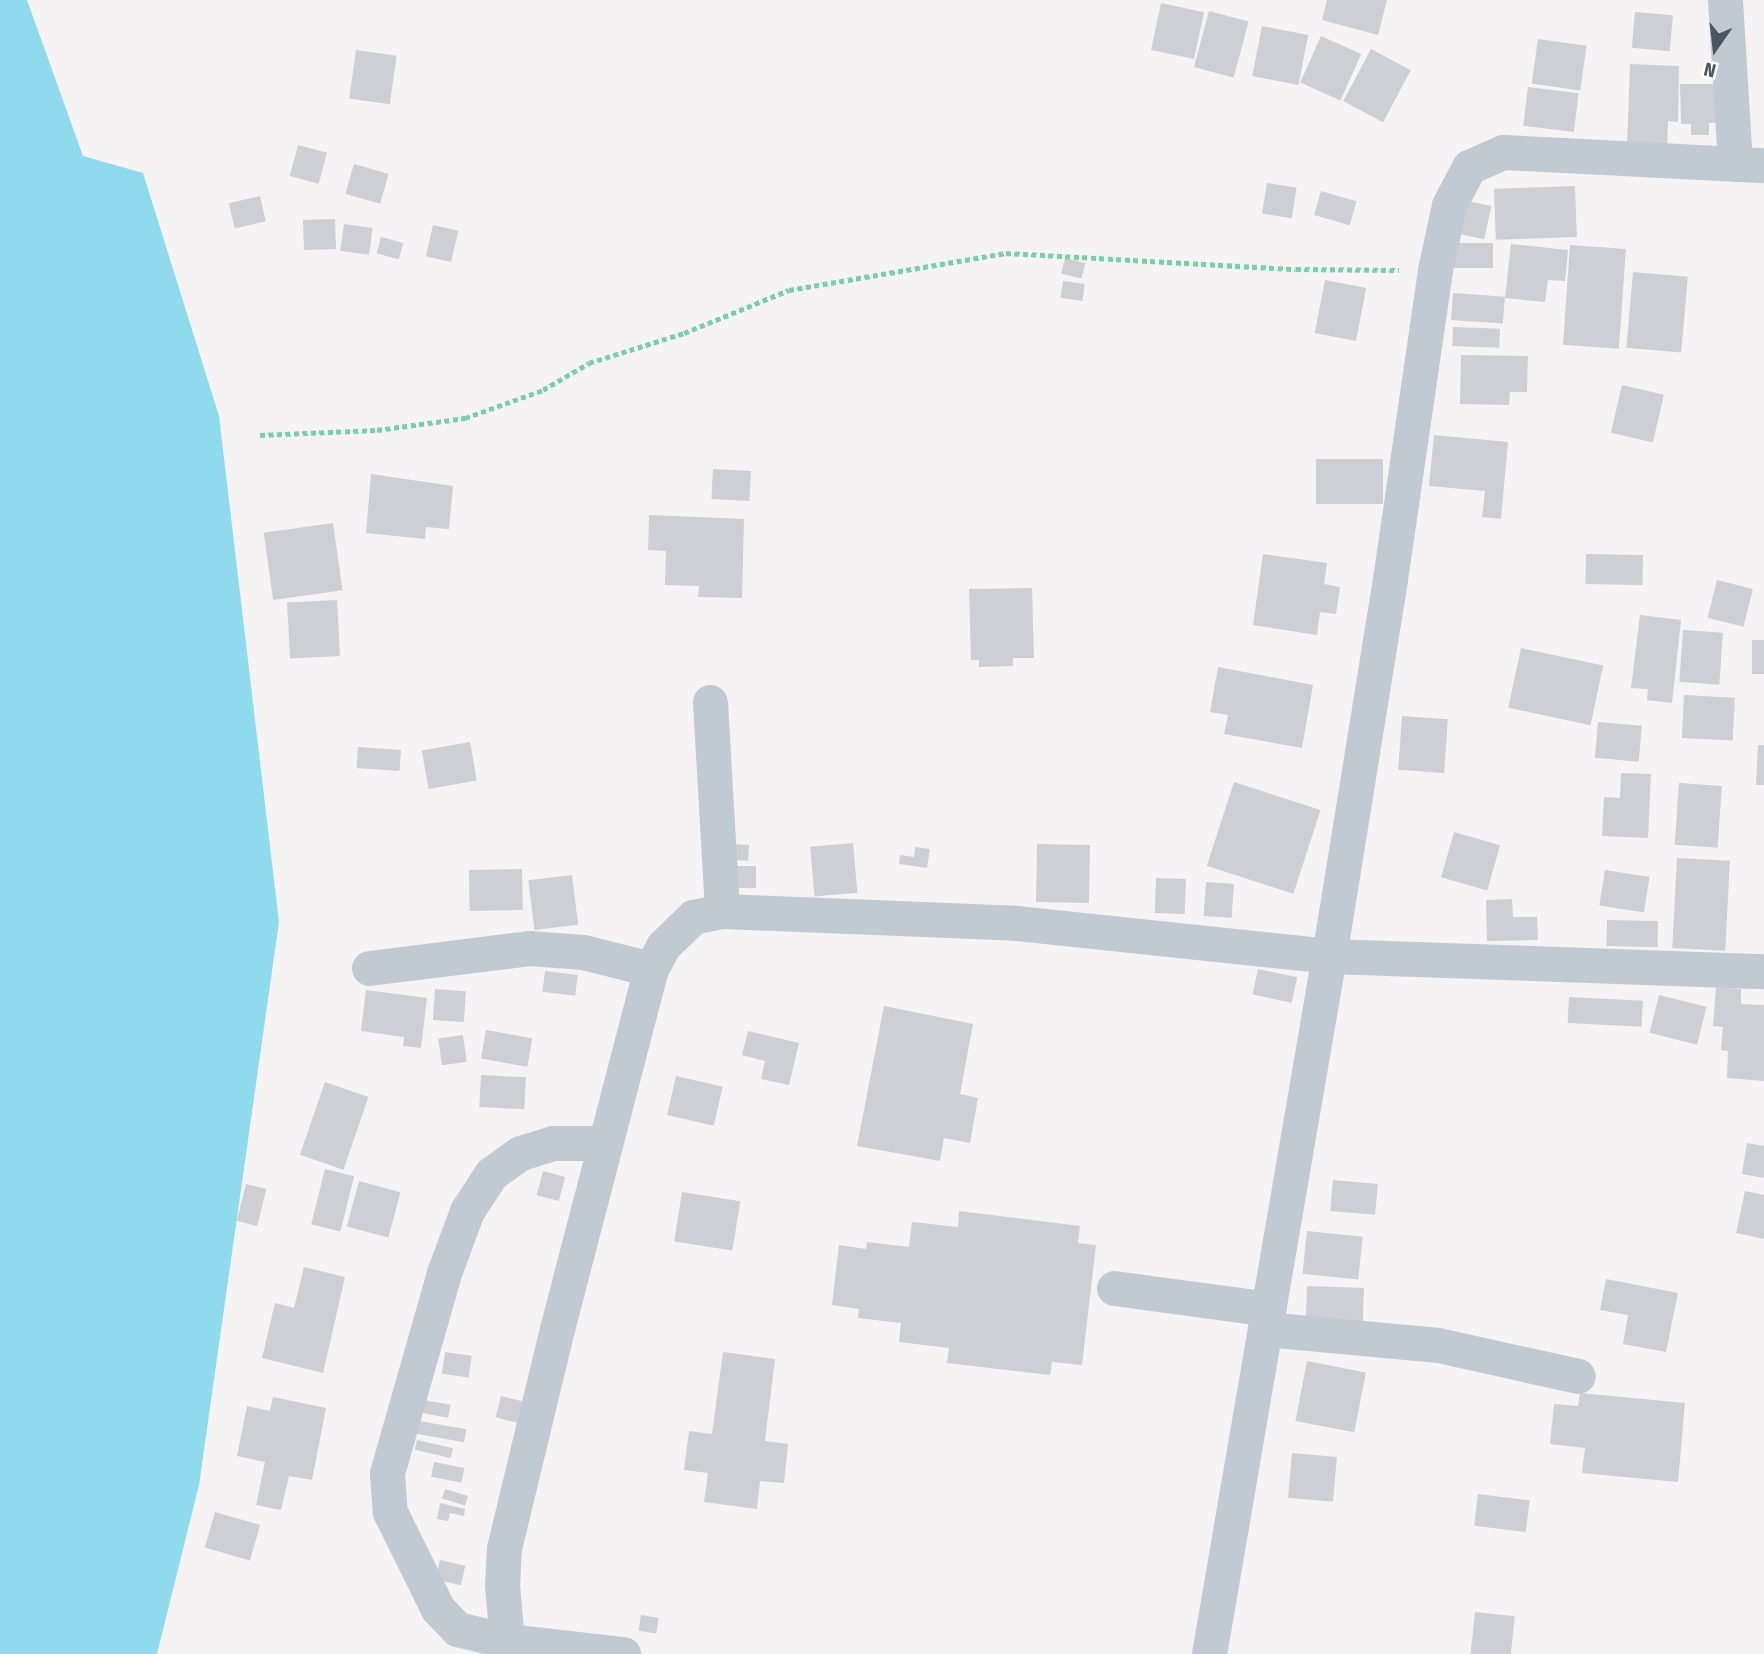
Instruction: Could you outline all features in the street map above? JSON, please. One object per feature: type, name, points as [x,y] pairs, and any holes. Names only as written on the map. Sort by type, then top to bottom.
[{"type":"street","points":[[1209,1654],[1329,956],[1390,579],[1435,270],[1449,205],[1469,167],[1503,152],[1749,164],[1725,0]]},
{"type":"street","points":[[710,702],[722,911]]},
{"type":"street","points":[[506,1648],[502,1586],[504,1548],[605,1143],[651,969],[663,946],[693,917],[722,911],[1016,923],[1329,956],[1764,971]]},
{"type":"street","points":[[369,968],[528,948],[583,951],[651,969]]},
{"type":"street","points":[[605,1143],[553,1143],[520,1153],[491,1174],[467,1211],[444,1273],[387,1472],[390,1511],[438,1609],[457,1629],[506,1648],[623,1654]]},
{"type":"street","points":[[1114,1288],[1268,1319],[1438,1345],[1578,1376]]},
{"type":"path","points":[[260,435],[377,430],[466,418],[544,390],[589,363],[684,333],[789,290],[1006,253],[1296,269],[1435,270]]},
{"type":"water","points":[[0,0],[27,0],[83,156],[143,173],[219,416],[279,922],[199,1485],[157,1654],[0,1654]]},
{"type":"building","points":[[1327,0],[1387,0],[1378,35],[1322,20]]},
{"type":"building","points":[[1161,3],[1204,12],[1194,59],[1151,50]]},
{"type":"building","points":[[1209,11],[1249,22],[1234,78],[1194,67]]},
{"type":"building","points":[[1635,12],[1673,15],[1670,51],[1632,48]]},
{"type":"building","points":[[1262,26],[1308,35],[1298,85],[1252,76]]},
{"type":"building","points":[[1321,36],[1361,54],[1340,100],[1300,83]]},
{"type":"building","points":[[1538,39],[1587,46],[1580,90],[1532,84]]},
{"type":"building","points":[[1371,49],[1411,70],[1383,122],[1343,101]]},
{"type":"building","points":[[356,50],[397,56],[390,104],[349,99]]},
{"type":"building","points":[[1630,64],[1679,66],[1678,122],[1668,121],[1667,149],[1627,148]]},
{"type":"building","points":[[1680,84],[1719,84],[1719,123],[1709,123],[1709,135],[1691,135],[1691,124],[1681,124]]},
{"type":"building","points":[[1528,87],[1579,93],[1574,132],[1523,126]]},
{"type":"building","points":[[298,145],[327,153],[319,184],[290,176]]},
{"type":"building","points":[[354,164],[389,174],[380,204],[345,194]]},
{"type":"building","points":[[1267,183],[1297,188],[1292,218],[1262,214]]},
{"type":"building","points":[[1575,186],[1577,237],[1496,240],[1494,189]]},
{"type":"building","points":[[1321,191],[1357,201],[1350,225],[1314,215]]},
{"type":"building","points":[[260,196],[266,221],[235,229],[229,203]]},
{"type":"building","points":[[1458,199],[1491,206],[1484,239],[1451,232]]},
{"type":"building","points":[[335,219],[336,249],[304,250],[303,220]]},
{"type":"building","points":[[344,224],[373,228],[369,255],[340,251]]},
{"type":"building","points":[[433,225],[458,231],[451,262],[426,256]]},
{"type":"building","points":[[381,237],[403,243],[399,259],[377,253]]},
{"type":"building","points":[[1443,243],[1493,243],[1493,268],[1443,268]]},
{"type":"building","points":[[1511,244],[1568,250],[1565,281],[1548,280],[1545,302],[1505,298]]},
{"type":"building","points":[[1570,245],[1626,249],[1619,349],[1563,345]]},
{"type":"building","points":[[1065,258],[1085,263],[1082,279],[1061,274]]},
{"type":"building","points":[[1633,272],[1688,277],[1681,353],[1626,348]]},
{"type":"building","points":[[1325,280],[1366,288],[1356,341],[1315,333]]},
{"type":"building","points":[[1063,281],[1085,284],[1082,301],[1061,298]]},
{"type":"building","points":[[1453,293],[1505,297],[1503,324],[1451,320]]},
{"type":"building","points":[[1453,327],[1500,329],[1499,348],[1452,346]]},
{"type":"building","points":[[1461,355],[1528,356],[1527,392],[1510,392],[1509,405],[1460,404]]},
{"type":"building","points":[[1622,385],[1664,395],[1653,442],[1611,433]]},
{"type":"building","points":[[1434,435],[1508,442],[1501,519],[1482,517],[1485,491],[1429,486]]},
{"type":"building","points":[[1316,459],[1383,459],[1383,504],[1316,504]]},
{"type":"building","points":[[713,469],[751,471],[749,501],[711,499]]},
{"type":"building","points":[[371,474],[453,486],[449,529],[426,527],[425,539],[366,533]]},
{"type":"building","points":[[649,515],[744,519],[742,598],[698,597],[699,586],[665,585],[666,551],[648,550]]},
{"type":"building","points":[[333,523],[342,590],[273,600],[264,533]]},
{"type":"building","points":[[1263,554],[1327,563],[1324,584],[1340,587],[1336,614],[1320,612],[1317,635],[1253,625]]},
{"type":"building","points":[[1586,554],[1643,555],[1642,585],[1585,584]]},
{"type":"building","points":[[1717,580],[1753,589],[1743,627],[1708,618]]},
{"type":"building","points":[[1032,588],[1034,658],[1013,658],[1013,666],[979,667],[979,660],[971,660],[969,589]]},
{"type":"building","points":[[337,600],[340,656],[290,659],[287,603]]},
{"type":"building","points":[[1640,615],[1681,620],[1672,703],[1647,700],[1648,689],[1631,688]]},
{"type":"building","points":[[1683,630],[1723,633],[1719,685],[1679,682]]},
{"type":"building","points":[[1752,640],[1764,640],[1764,674],[1752,674]]},
{"type":"building","points":[[1521,648],[1603,665],[1590,725],[1508,708]]},
{"type":"building","points":[[1218,667],[1313,685],[1302,748],[1224,734],[1228,715],[1210,712]]},
{"type":"building","points":[[1684,695],[1735,698],[1733,741],[1682,738]]},
{"type":"building","points":[[1402,716],[1448,719],[1444,773],[1398,770]]},
{"type":"building","points":[[1598,722],[1642,726],[1639,762],[1595,758]]},
{"type":"building","points":[[470,742],[477,780],[429,789],[422,751]]},
{"type":"building","points":[[1758,745],[1764,745],[1764,785],[1756,785]]},
{"type":"building","points":[[358,747],[401,750],[399,771],[357,768]]},
{"type":"building","points":[[1621,773],[1651,774],[1648,838],[1602,836],[1604,797],[1620,798]]},
{"type":"building","points":[[1234,782],[1321,810],[1293,894],[1207,866]]},
{"type":"building","points":[[1679,783],[1722,786],[1718,848],[1675,845]]},
{"type":"building","points":[[1454,832],[1500,845],[1487,890],[1441,877]]},
{"type":"building","points":[[853,843],[857,893],[815,897],[810,847]]},
{"type":"building","points":[[732,844],[749,845],[748,861],[731,860]]},
{"type":"building","points":[[1037,844],[1090,845],[1089,903],[1036,902]]},
{"type":"building","points":[[915,847],[930,849],[927,868],[899,864],[900,855],[914,857]]},
{"type":"building","points":[[1677,858],[1730,861],[1725,951],[1672,948]]},
{"type":"building","points":[[732,866],[756,866],[756,888],[732,888]]},
{"type":"building","points":[[522,869],[523,910],[470,911],[469,870]]},
{"type":"building","points":[[1605,870],[1649,877],[1644,913],[1599,906]]},
{"type":"building","points":[[572,875],[578,925],[534,930],[528,880]]},
{"type":"building","points":[[1156,878],[1186,879],[1185,914],[1155,913]]},
{"type":"building","points":[[1206,882],[1234,884],[1232,918],[1204,916]]},
{"type":"building","points":[[1512,899],[1513,917],[1537,917],[1538,940],[1487,941],[1486,900]]},
{"type":"building","points":[[1607,920],[1658,921],[1658,947],[1607,946]]},
{"type":"building","points":[[1258,969],[1297,977],[1292,1003],[1253,994]]},
{"type":"building","points":[[545,971],[578,975],[575,996],[542,992]]},
{"type":"building","points":[[1716,987],[1741,989],[1741,1004],[1764,1005],[1764,1081],[1727,1078],[1728,1051],[1721,1050],[1723,1027],[1713,1026]]},
{"type":"building","points":[[435,989],[466,991],[464,1022],[433,1020]]},
{"type":"building","points":[[366,990],[427,998],[421,1048],[403,1046],[404,1037],[361,1031]]},
{"type":"building","points":[[1659,995],[1707,1007],[1697,1045],[1650,1033]]},
{"type":"building","points":[[1569,997],[1643,1001],[1642,1027],[1568,1023]]},
{"type":"building","points":[[884,1006],[973,1024],[960,1094],[978,1098],[970,1143],[944,1138],[940,1161],[857,1146]]},
{"type":"building","points":[[486,1030],[532,1038],[527,1067],[481,1059]]},
{"type":"building","points":[[748,1031],[799,1043],[789,1085],[761,1079],[765,1061],[742,1055]]},
{"type":"building","points":[[463,1035],[467,1062],[442,1065],[438,1038]]},
{"type":"building","points":[[481,1075],[526,1077],[524,1109],[479,1107]]},
{"type":"building","points":[[676,1076],[723,1087],[714,1126],[667,1115]]},
{"type":"building","points":[[325,1082],[368,1097],[343,1170],[300,1155]]},
{"type":"building","points":[[1747,1143],[1764,1146],[1764,1178],[1742,1174]]},
{"type":"building","points":[[325,1169],[354,1176],[340,1232],[311,1224]]},
{"type":"building","points":[[543,1171],[565,1177],[559,1201],[537,1195]]},
{"type":"building","points":[[1333,1180],[1378,1184],[1375,1215],[1330,1211]]},
{"type":"building","points":[[359,1181],[401,1192],[388,1238],[347,1226]]},
{"type":"building","points":[[246,1184],[266,1189],[257,1226],[237,1221]]},
{"type":"building","points":[[1745,1191],[1764,1195],[1764,1239],[1736,1233]]},
{"type":"building","points":[[682,1192],[740,1201],[732,1251],[674,1241]]},
{"type":"building","points":[[959,1211],[1080,1226],[1078,1243],[1096,1245],[1082,1365],[1052,1362],[1050,1375],[947,1363],[949,1348],[899,1342],[901,1323],[858,1318],[859,1309],[832,1305],[839,1245],[866,1249],[867,1242],[909,1247],[912,1222],[958,1227]]},
{"type":"building","points":[[1307,1231],[1363,1237],[1358,1280],[1303,1274]]},
{"type":"building","points":[[304,1267],[345,1277],[323,1373],[262,1358],[275,1303],[294,1308]]},
{"type":"building","points":[[1606,1279],[1678,1293],[1666,1352],[1623,1344],[1628,1315],[1600,1310]]},
{"type":"building","points":[[1307,1286],[1364,1288],[1363,1323],[1306,1321]]},
{"type":"building","points":[[445,1352],[472,1356],[469,1378],[442,1374]]},
{"type":"building","points":[[723,1352],[775,1359],[765,1441],[788,1444],[784,1483],[760,1481],[757,1509],[704,1502],[708,1473],[684,1470],[689,1431],[712,1434]]},
{"type":"building","points":[[1307,1361],[1366,1372],[1354,1432],[1295,1421]]},
{"type":"building","points":[[1580,1393],[1685,1403],[1678,1482],[1582,1473],[1585,1448],[1550,1444],[1554,1404],[1578,1406]]},
{"type":"building","points":[[501,1396],[529,1403],[524,1424],[496,1417]]},
{"type":"building","points":[[273,1397],[326,1408],[312,1480],[289,1476],[281,1510],[256,1505],[265,1462],[237,1456],[247,1406],[270,1411]]},
{"type":"building","points":[[423,1400],[451,1405],[448,1418],[421,1413]]},
{"type":"building","points":[[419,1421],[466,1429],[464,1442],[417,1434]]},
{"type":"building","points":[[417,1440],[453,1448],[451,1458],[415,1450]]},
{"type":"building","points":[[1292,1453],[1337,1457],[1333,1502],[1288,1498]]},
{"type":"building","points":[[434,1462],[464,1468],[462,1483],[431,1477]]},
{"type":"building","points":[[445,1489],[468,1496],[465,1506],[442,1499]]},
{"type":"building","points":[[1478,1494],[1530,1500],[1526,1532],[1474,1526]]},
{"type":"building","points":[[440,1503],[465,1509],[464,1516],[450,1513],[448,1521],[437,1519]]},
{"type":"building","points":[[215,1512],[260,1525],[250,1561],[205,1548]]},
{"type":"building","points":[[440,1560],[465,1566],[461,1585],[436,1579]]},
{"type":"building","points":[[1475,1612],[1515,1616],[1511,1654],[1471,1654]]},
{"type":"building","points":[[641,1615],[659,1618],[656,1634],[638,1631]]}]
